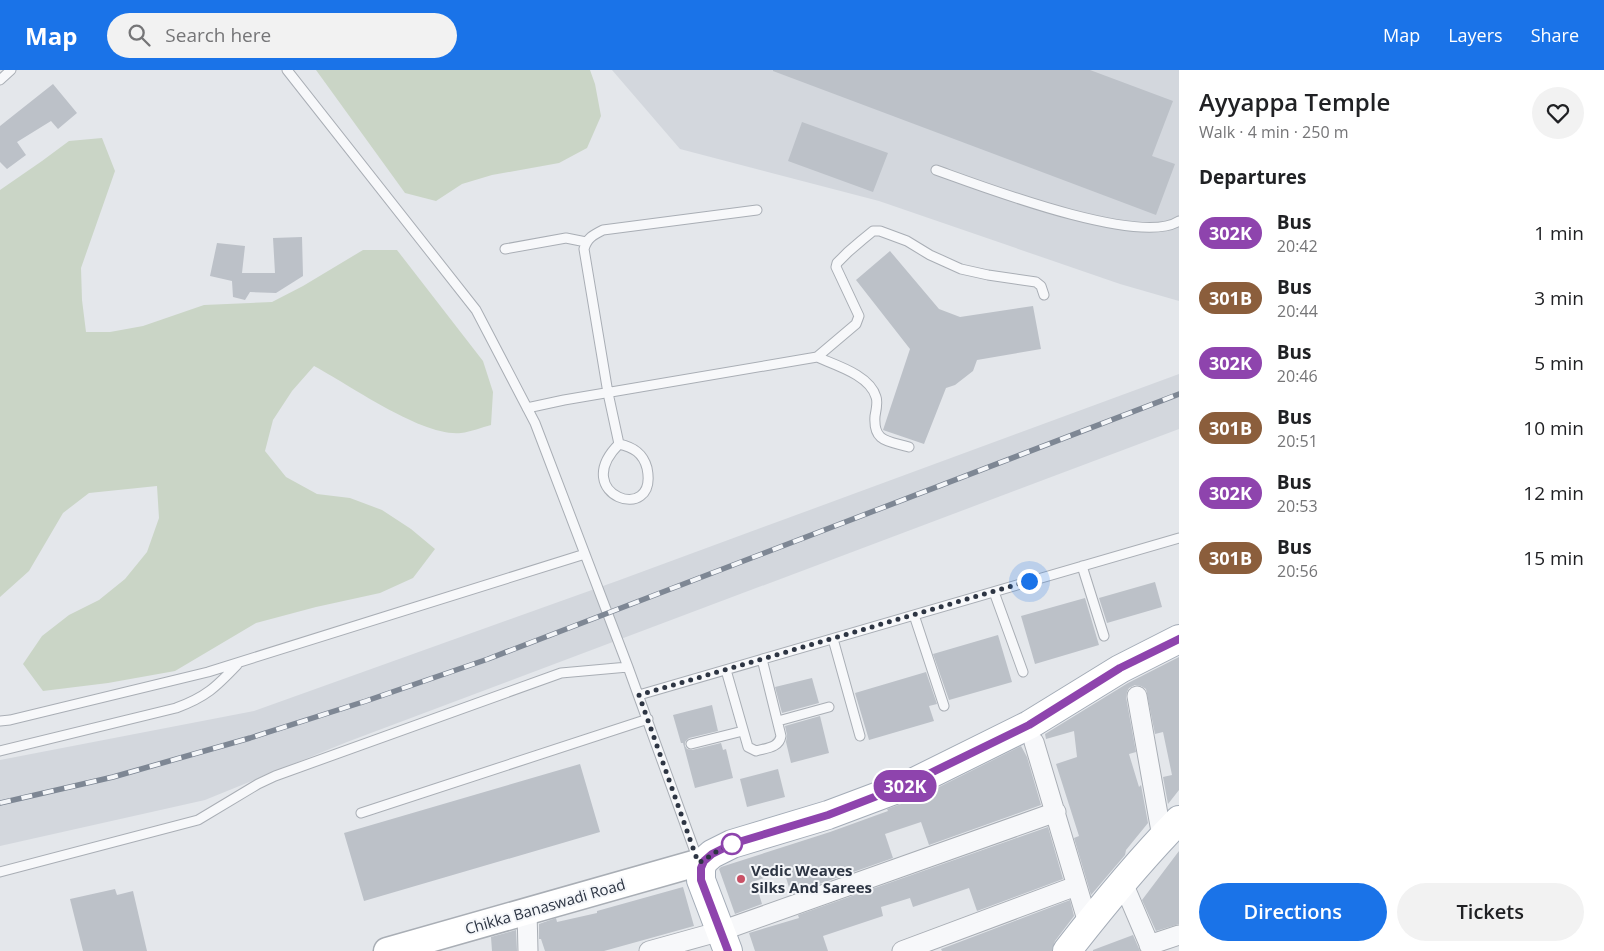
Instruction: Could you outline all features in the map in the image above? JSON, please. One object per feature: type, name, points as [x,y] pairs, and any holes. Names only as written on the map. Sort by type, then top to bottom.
[{"type":"main road","points":[[724,941],[701,880],[701,862],[712,854],[732,844],[828,815],[908,784],[1029,725],[1120,668],[1179,639]]},
{"type":"main road","points":[[1068,950],[1088,923],[1170,829]]},
{"type":"main road","name":"Chikka Banaswadi Road","points":[[387,951],[442,943],[527,911],[701,862]]},
{"type":"street","points":[[1137,696],[1170,829]]},
{"type":"street","points":[[1034,742],[1088,923]]},
{"type":"street","points":[[649,951],[724,941],[1056,812]]},
{"type":"street","points":[[1123,883],[1151,948],[1179,934]]},
{"type":"street","points":[[902,951],[1076,886]]},
{"type":"street","points":[[527,911],[528,951]]},
{"type":"lane","points":[[0,80],[11,70]]},
{"type":"lane","points":[[287,70],[476,310],[535,423],[701,862]]},
{"type":"lane","points":[[936,170],[1023,201],[1099,221],[1156,228],[1166,227],[1179,221]]},
{"type":"lane","points":[[619,444],[608,392],[584,250],[586,242],[591,236],[603,230],[757,210]]},
{"type":"lane","points":[[527,408],[608,392],[817,357],[856,324],[858,316],[836,267],[837,263],[848,252],[873,232],[880,231],[907,241],[930,255],[961,269],[1036,282],[1041,286],[1044,296]]},
{"type":"lane","points":[[505,248],[566,238],[586,242]]},
{"type":"lane","points":[[817,357],[849,370],[869,386],[876,397],[874,425],[878,436],[882,440],[910,447]]},
{"type":"lane","points":[[619,444],[635,449],[643,456],[648,479],[647,486],[637,497],[628,500],[621,499],[613,494],[604,477],[608,456],[619,444]]},
{"type":"lane","points":[[639,695],[1179,538]]},
{"type":"lane","points":[[0,721],[208,672],[585,554]]},
{"type":"lane","points":[[1082,566],[1104,636]]},
{"type":"lane","points":[[994,592],[1023,672]]},
{"type":"lane","points":[[914,615],[944,706]]},
{"type":"lane","points":[[833,639],[860,736]]},
{"type":"lane","points":[[726,670],[748,747],[756,751],[776,746],[781,736],[762,659]]},
{"type":"lane","points":[[0,751],[176,708],[193,702],[213,690],[239,663]]},
{"type":"lane","points":[[0,872],[198,820],[275,776],[561,673],[628,666]]},
{"type":"lane","points":[[778,721],[829,707]]},
{"type":"lane","points":[[361,813],[648,719]]},
{"type":"lane","points":[[691,744],[744,731]]},
{"type":"shaded area","points":[[612,70],[1179,70],[1179,301],[1120,284],[879,201],[680,149]]},
{"type":"shaded area","points":[[1179,374],[1179,429],[347,742],[205,800],[0,846],[0,760],[254,711],[617,581]]},
{"type":"green space","points":[[316,70],[590,70],[595,84],[601,116],[587,148],[559,163],[492,175],[462,184],[436,201],[405,193]]},
{"type":"green space","points":[[102,138],[115,171],[81,268],[86,332],[110,332],[143,326],[204,305],[272,302],[363,250],[397,250],[483,361],[493,392],[491,425],[461,433],[445,432],[427,427],[386,408],[314,366],[292,391],[273,420],[265,451],[286,477],[317,494],[350,498],[382,510],[411,529],[435,549],[413,578],[380,593],[256,623],[175,671],[108,683],[43,691],[23,664],[42,636],[69,615],[99,600],[125,579],[147,552],[159,518],[157,486],[89,493],[63,513],[29,571],[0,597],[0,190],[69,141]]},
{"type":"building","points":[[773,70],[1090,70],[1173,101],[1152,156],[1175,164],[1156,215]]},
{"type":"building","points":[[53,84],[77,113],[58,129],[51,121],[17,142],[26,155],[7,169],[0,162],[0,126]]},
{"type":"building","points":[[802,122],[888,153],[873,192],[788,161]]},
{"type":"building","points":[[302,237],[303,276],[276,293],[250,292],[245,300],[233,297],[232,281],[210,276],[217,243],[245,246],[242,273],[275,273],[273,238]]},
{"type":"building","points":[[890,251],[939,309],[960,317],[1033,306],[1041,349],[977,360],[973,371],[955,385],[946,388],[924,444],[883,430],[910,349],[856,280]]},
{"type":"building","points":[[1155,582],[1162,607],[1107,623],[1099,598]]},
{"type":"building","points":[[1085,598],[1099,645],[1035,664],[1021,616]]},
{"type":"building","points":[[998,635],[1012,682],[949,700],[933,654]]},
{"type":"building","points":[[1179,657],[1179,790],[1168,804],[1163,777],[1172,775],[1163,732],[1155,734],[1146,689],[1135,685],[1129,688],[1126,697],[1136,752],[1129,754],[1139,787],[1141,785],[1148,823],[1126,850],[1125,855],[1091,895],[1074,838],[1079,836],[1056,764],[1077,757],[1074,731],[1046,739],[1045,734],[1128,683]]},
{"type":"building","points":[[926,672],[937,704],[929,706],[934,721],[869,740],[855,693]]},
{"type":"building","points":[[812,678],[819,703],[782,713],[775,687]]},
{"type":"building","points":[[712,705],[718,731],[689,738],[685,742],[685,746],[687,749],[692,750],[721,743],[723,750],[726,749],[733,778],[695,788],[673,715]]},
{"type":"building","points":[[820,716],[829,753],[791,763],[786,742],[785,726]]},
{"type":"building","points":[[1021,746],[1027,757],[1041,805],[929,845],[921,822],[885,834],[893,858],[791,894],[784,871],[755,881],[762,904],[735,914],[719,869],[721,867],[888,811],[887,809],[915,799]]},
{"type":"building","points":[[580,764],[600,832],[364,901],[344,833]]},
{"type":"building","points":[[778,769],[785,797],[747,807],[740,779]]},
{"type":"building","points":[[1048,827],[1063,879],[977,911],[969,888],[913,907],[910,898],[881,907],[883,916],[823,936],[828,951],[755,951],[749,933],[799,918],[798,915]]},
{"type":"building","points":[[1179,851],[1179,924],[1156,931],[1142,900]]},
{"type":"building","points":[[683,887],[694,926],[604,951],[545,951],[541,939],[539,939],[539,924],[556,918],[557,922],[597,913],[597,911]]},
{"type":"building","points":[[115,889],[117,895],[133,891],[147,951],[83,951],[70,899]]},
{"type":"building","points":[[1070,900],[1074,916],[1055,941],[1052,951],[942,951],[941,949]]},
{"type":"building","points":[[516,930],[517,951],[492,951],[491,937]]},
{"type":"building","points":[[1133,935],[1140,951],[1093,951],[1093,950]]},
{"type":"railway","points":[[0,803],[113,777],[250,738],[488,659],[1179,394]]},
{"type":"bus line","name":"302K","points":[[728,951],[700,874],[704,861],[712,854],[732,844],[828,815],[908,784],[1029,725],[1120,668],[1179,639]]},
{"type":"place","name":"Vedic Weaves Silks And Sarees","points":[[741,879]]},
{"type":"route","points":[[732,844],[712,854],[704,861],[698,862],[639,695],[1029,581]]}]
